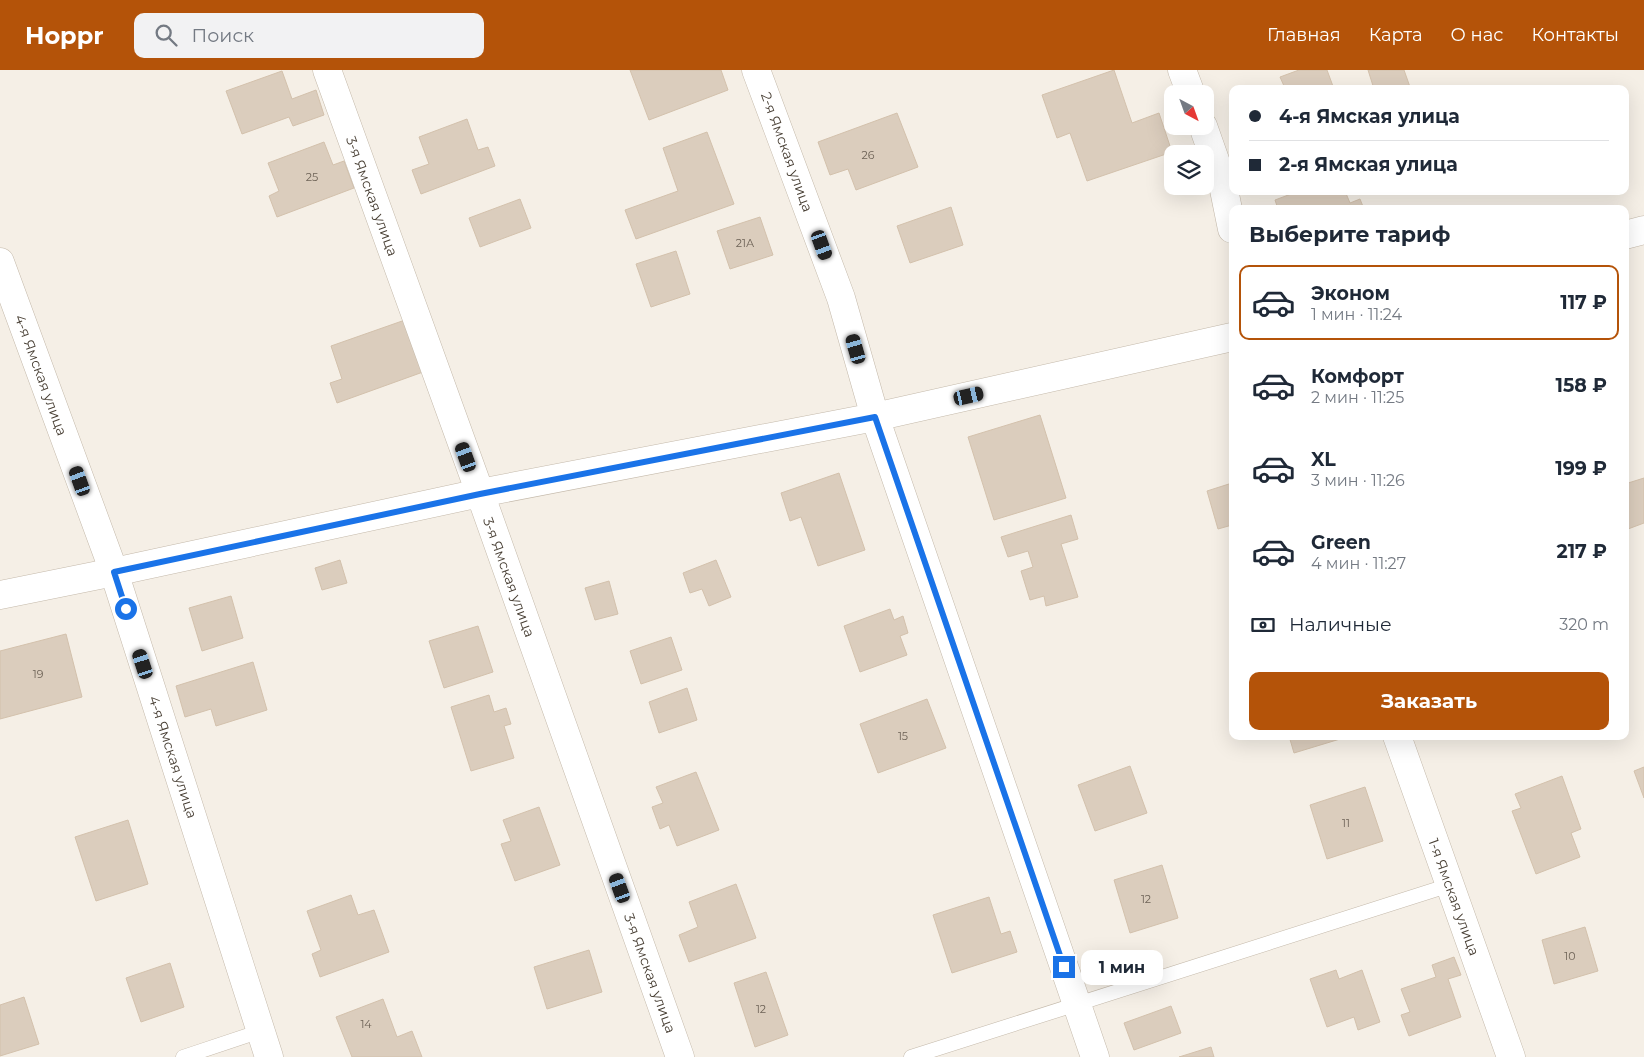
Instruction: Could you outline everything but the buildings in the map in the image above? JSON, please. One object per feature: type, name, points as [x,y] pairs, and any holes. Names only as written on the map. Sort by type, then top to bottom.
[{"type":"street","name":"3-я Ямская улица","points":[[327,70],[680,1057]]},
{"type":"street","name":"2-я Ямская улица","points":[[756,70],[841,298],[875,417],[1096,1057]]},
{"type":"street","points":[[1182,70],[1188,85]]},
{"type":"street","points":[[1206,135],[1222,180],[1229,214]]},
{"type":"street","points":[[1629,234],[1644,230]]},
{"type":"street","name":"4-я Ямская улица","points":[[0,262],[114,572],[269,1057]]},
{"type":"street","points":[[0,595],[480,494],[875,417],[1229,338]]},
{"type":"street","name":"1-я Ямская улица","points":[[1398,740],[1511,1057]]},
{"type":"lane","points":[[911,1057],[1450,885]]},
{"type":"lane","points":[[183,1057],[261,1031]]},
{"type":"route","points":[[126,609],[114,572],[480,494],[875,417],[1064,967]]}]
